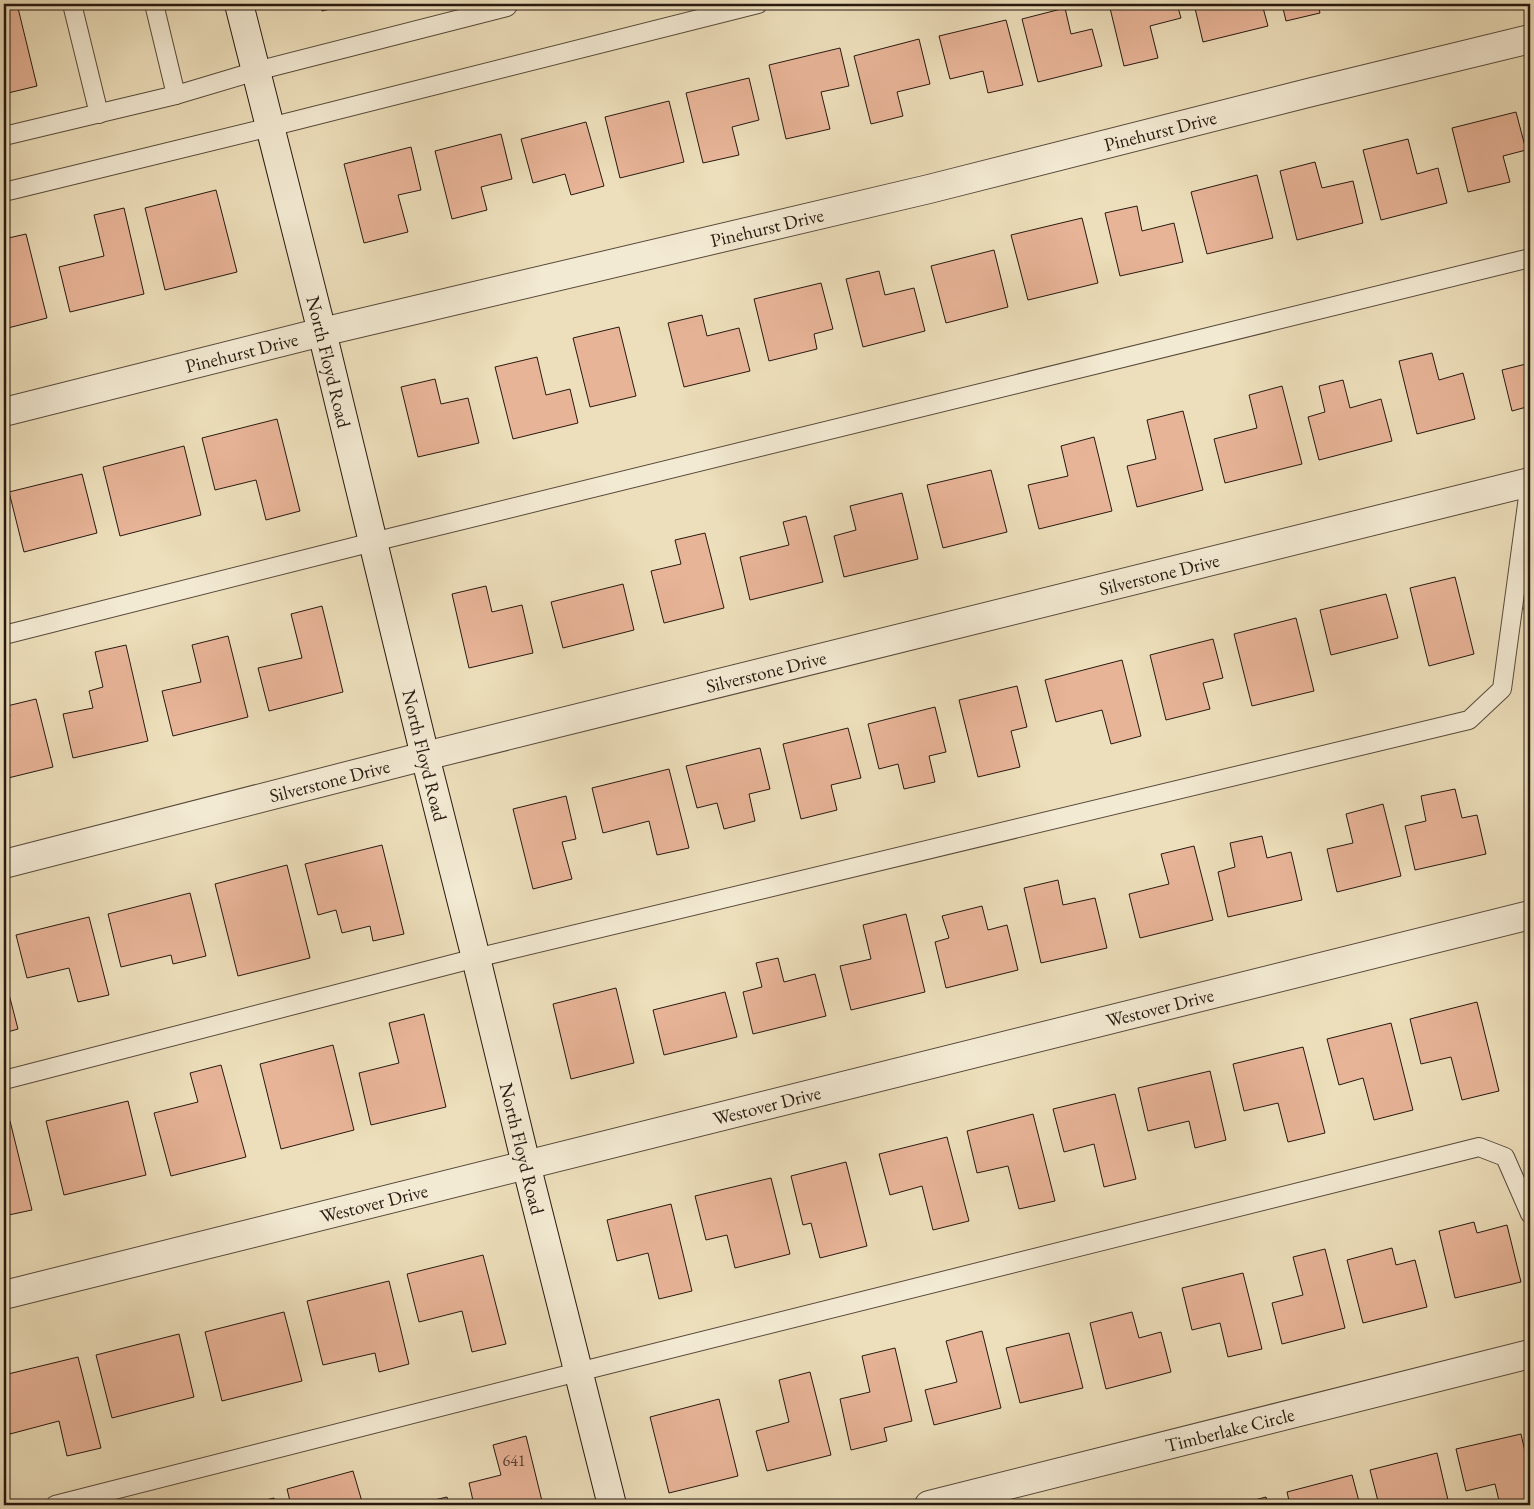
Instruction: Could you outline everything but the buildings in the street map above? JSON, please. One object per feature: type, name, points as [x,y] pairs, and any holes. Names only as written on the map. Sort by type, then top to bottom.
[{"type":"street","name":"North Floyd Road","points":[[239,4],[612,1505]]},
{"type":"street","name":"Pinehurst Drive","points":[[4,412],[322,332],[919,192],[1530,39]]},
{"type":"street","name":"Silverstone Drive","points":[[4,864],[425,756],[1530,482]]},
{"type":"street","name":"Westover Drive","points":[[4,1295],[1530,915]]},
{"type":"street","name":"Timberlake Circle","points":[[929,1505],[1530,1354]]},
{"type":"lane","points":[[72,4],[99,114]]},
{"type":"lane","points":[[154,4],[176,95]]},
{"type":"lane","points":[[4,136],[176,95],[256,71],[507,7],[509,4]]},
{"type":"lane","points":[[4,192],[758,4]]},
{"type":"lane","points":[[4,635],[373,542],[1530,258]]},
{"type":"lane","points":[[4,1080],[476,958],[1469,720],[1502,689],[1530,482]]},
{"type":"lane","points":[[55,1505],[1479,1147],[1505,1157],[1530,1214]]}]
